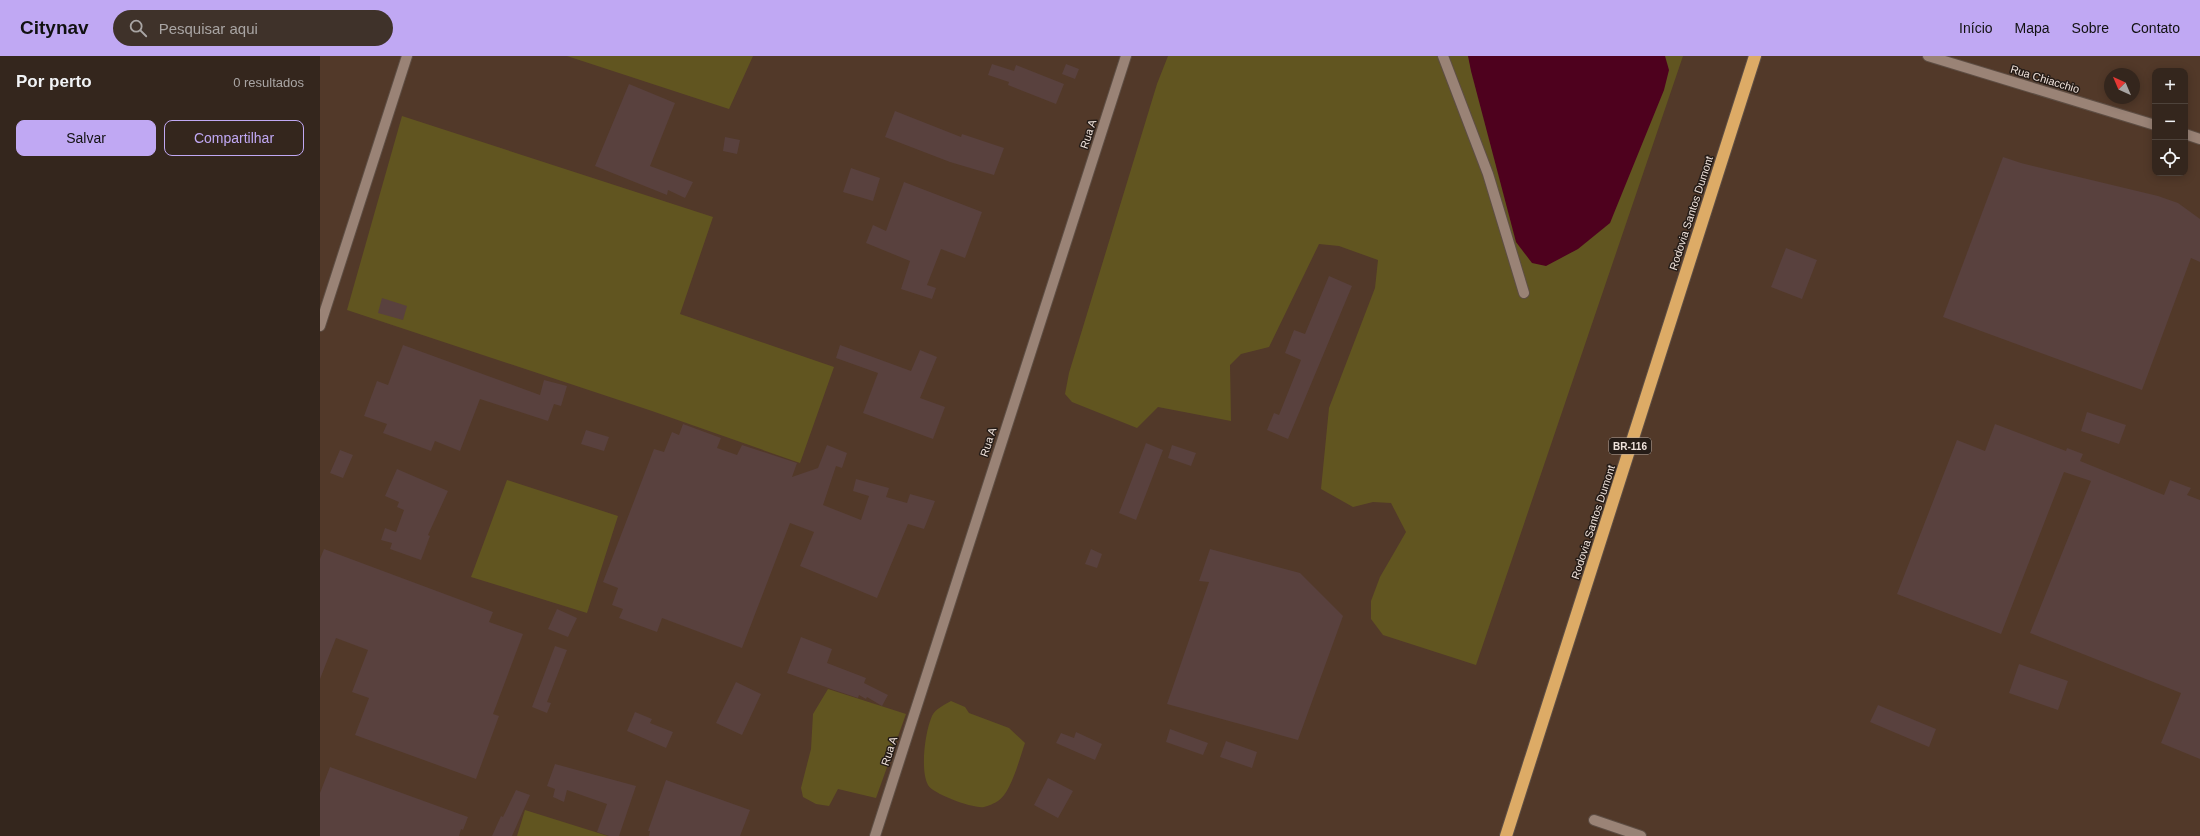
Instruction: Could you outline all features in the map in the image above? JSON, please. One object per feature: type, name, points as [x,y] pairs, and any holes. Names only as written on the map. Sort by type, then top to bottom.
[{"type":"highway","name":"Rodovia Santos Dumont","points":[[1506,836],[1754,56]]},
{"type":"street","points":[[320,326],[407,56]]},
{"type":"street","name":"Rua A","points":[[875,836],[1126,56]]},
{"type":"street","points":[[1443,56],[1488,174],[1524,293]]},
{"type":"street","name":"Rua Chiacchio","points":[[1928,56],[2152,124]]},
{"type":"street","points":[[2188,135],[2200,139]]},
{"type":"street","points":[[1594,820],[1641,836]]},
{"type":"shaded area","points":[[320,56],[2200,56],[2200,836],[320,836]]},
{"type":"shaded area","points":[[567,56],[753,56],[729,109]]},
{"type":"shaded area","points":[[1168,56],[1683,56],[1476,665],[1383,635],[1371,619],[1371,601],[1380,577],[1406,532],[1391,503],[1373,502],[1353,507],[1321,489],[1329,408],[1375,288],[1378,260],[1339,246],[1319,244],[1269,347],[1241,354],[1230,365],[1231,421],[1158,407],[1137,428],[1072,402],[1065,394],[1069,373],[1157,84]]},
{"type":"shaded area","points":[[1468,56],[1665,56],[1669,70],[1664,90],[1610,223],[1578,249],[1546,266],[1532,263],[1516,242]]},
{"type":"shaded area","points":[[402,116],[713,217],[680,314],[834,367],[800,463],[652,411],[347,310]]},
{"type":"shaded area","points":[[507,480],[618,516],[587,613],[471,577]]},
{"type":"shaded area","points":[[828,689],[906,714],[876,798],[838,789],[829,806],[816,804],[803,797],[801,788],[811,749],[813,714]]},
{"type":"shaded area","points":[[951,701],[965,707],[969,713],[1009,728],[1025,743],[1007,791],[998,801],[984,807],[972,806],[954,800],[937,793],[928,785],[924,770],[924,751],[929,723],[935,711]]},
{"type":"shaded area","points":[[525,810],[608,836],[517,836]]},
{"type":"building","points":[[992,64],[1014,71],[1016,65],[1064,84],[1056,104],[1008,85],[1009,82],[988,75]]},
{"type":"building","points":[[1066,64],[1079,69],[1075,79],[1062,74]]},
{"type":"building","points":[[629,84],[675,103],[650,166],[693,182],[685,198],[668,190],[667,195],[595,166]]},
{"type":"building","points":[[895,111],[961,137],[962,134],[1004,148],[994,175],[950,162],[885,137]]},
{"type":"building","points":[[725,137],[740,140],[737,154],[723,151]]},
{"type":"building","points":[[2003,157],[2021,163],[2158,196],[2178,203],[2200,219],[2200,262],[2191,258],[2142,390],[1943,317]]},
{"type":"building","points":[[851,168],[880,178],[873,201],[843,192]]},
{"type":"building","points":[[904,182],[982,212],[965,258],[941,249],[927,285],[936,288],[932,299],[901,289],[910,261],[866,243],[873,225],[886,231]]},
{"type":"building","points":[[1786,248],[1817,260],[1802,299],[1771,287]]},
{"type":"building","points":[[1329,276],[1352,286],[1288,439],[1267,430],[1274,413],[1279,415],[1301,360],[1285,353],[1294,330],[1305,334]]},
{"type":"building","points":[[382,298],[407,306],[403,320],[378,313]]},
{"type":"building","points":[[403,345],[540,395],[544,380],[567,386],[561,406],[554,404],[548,421],[480,399],[460,451],[435,441],[431,451],[383,433],[387,424],[364,416],[377,381],[388,385]]},
{"type":"building","points":[[840,345],[911,371],[920,350],[937,357],[920,398],[945,407],[933,439],[863,413],[878,373],[836,358]]},
{"type":"building","points":[[2087,412],[2126,425],[2119,444],[2081,431]]},
{"type":"building","points":[[683,424],[721,438],[717,448],[737,455],[742,445],[797,463],[792,477],[818,468],[827,445],[847,453],[842,468],[836,466],[823,505],[861,520],[869,496],[853,491],[856,479],[889,488],[886,497],[907,503],[910,494],[935,501],[924,529],[908,524],[877,598],[800,566],[814,532],[790,523],[742,648],[662,618],[657,632],[619,618],[623,609],[612,605],[618,588],[603,582],[654,449],[664,452],[672,432],[679,435]]},
{"type":"building","points":[[1995,424],[2066,451],[2067,448],[2083,454],[2080,461],[2164,495],[2170,480],[2191,488],[2187,495],[2200,500],[2200,759],[2161,743],[2181,693],[2030,633],[2091,481],[2064,472],[2001,634],[1897,594],[1957,440],[1985,451]]},
{"type":"building","points":[[586,430],[609,437],[604,451],[581,444]]},
{"type":"building","points":[[1146,443],[1163,450],[1136,520],[1119,513]]},
{"type":"building","points":[[1172,445],[1196,453],[1191,466],[1168,458]]},
{"type":"building","points":[[340,450],[353,455],[343,478],[330,473]]},
{"type":"building","points":[[397,469],[448,491],[428,535],[430,536],[421,560],[390,549],[392,543],[381,540],[385,528],[396,532],[404,510],[397,507],[399,502],[385,496]]},
{"type":"building","points":[[324,549],[493,612],[489,622],[523,634],[493,714],[499,716],[476,779],[355,735],[369,698],[352,692],[368,650],[336,638],[320,679],[320,559]]},
{"type":"building","points":[[1091,549],[1102,554],[1097,568],[1085,564]]},
{"type":"building","points":[[1210,549],[1300,573],[1343,616],[1298,740],[1167,704],[1209,582],[1199,581]]},
{"type":"building","points":[[557,609],[577,618],[568,637],[548,629]]},
{"type":"building","points":[[801,637],[832,649],[827,663],[866,678],[864,683],[888,695],[882,706],[867,697],[866,699],[859,695],[858,698],[787,673]]},
{"type":"building","points":[[555,646],[567,650],[547,702],[551,703],[547,713],[532,707]]},
{"type":"building","points":[[2019,664],[2068,681],[2058,710],[2009,693]]},
{"type":"building","points":[[736,682],[761,694],[742,735],[716,723]]},
{"type":"building","points":[[1878,705],[1936,729],[1929,747],[1870,722]]},
{"type":"building","points":[[635,712],[652,719],[650,723],[673,732],[666,748],[627,731]]},
{"type":"building","points":[[1170,729],[1208,743],[1203,755],[1166,742]]},
{"type":"building","points":[[1076,732],[1102,744],[1095,760],[1056,743],[1061,733],[1074,738]]},
{"type":"building","points":[[1226,741],[1257,752],[1252,768],[1220,757]]},
{"type":"building","points":[[555,764],[636,786],[619,836],[609,836],[597,832],[607,804],[567,790],[564,802],[553,797],[555,789],[547,786]]},
{"type":"building","points":[[330,767],[468,817],[463,830],[461,829],[459,836],[320,836],[320,793]]},
{"type":"building","points":[[1048,778],[1073,791],[1058,818],[1034,805]]},
{"type":"building","points":[[666,780],[750,810],[740,836],[649,836],[650,831],[648,831]]},
{"type":"building","points":[[516,790],[530,795],[512,836],[492,836],[501,816],[503,817]]}]
